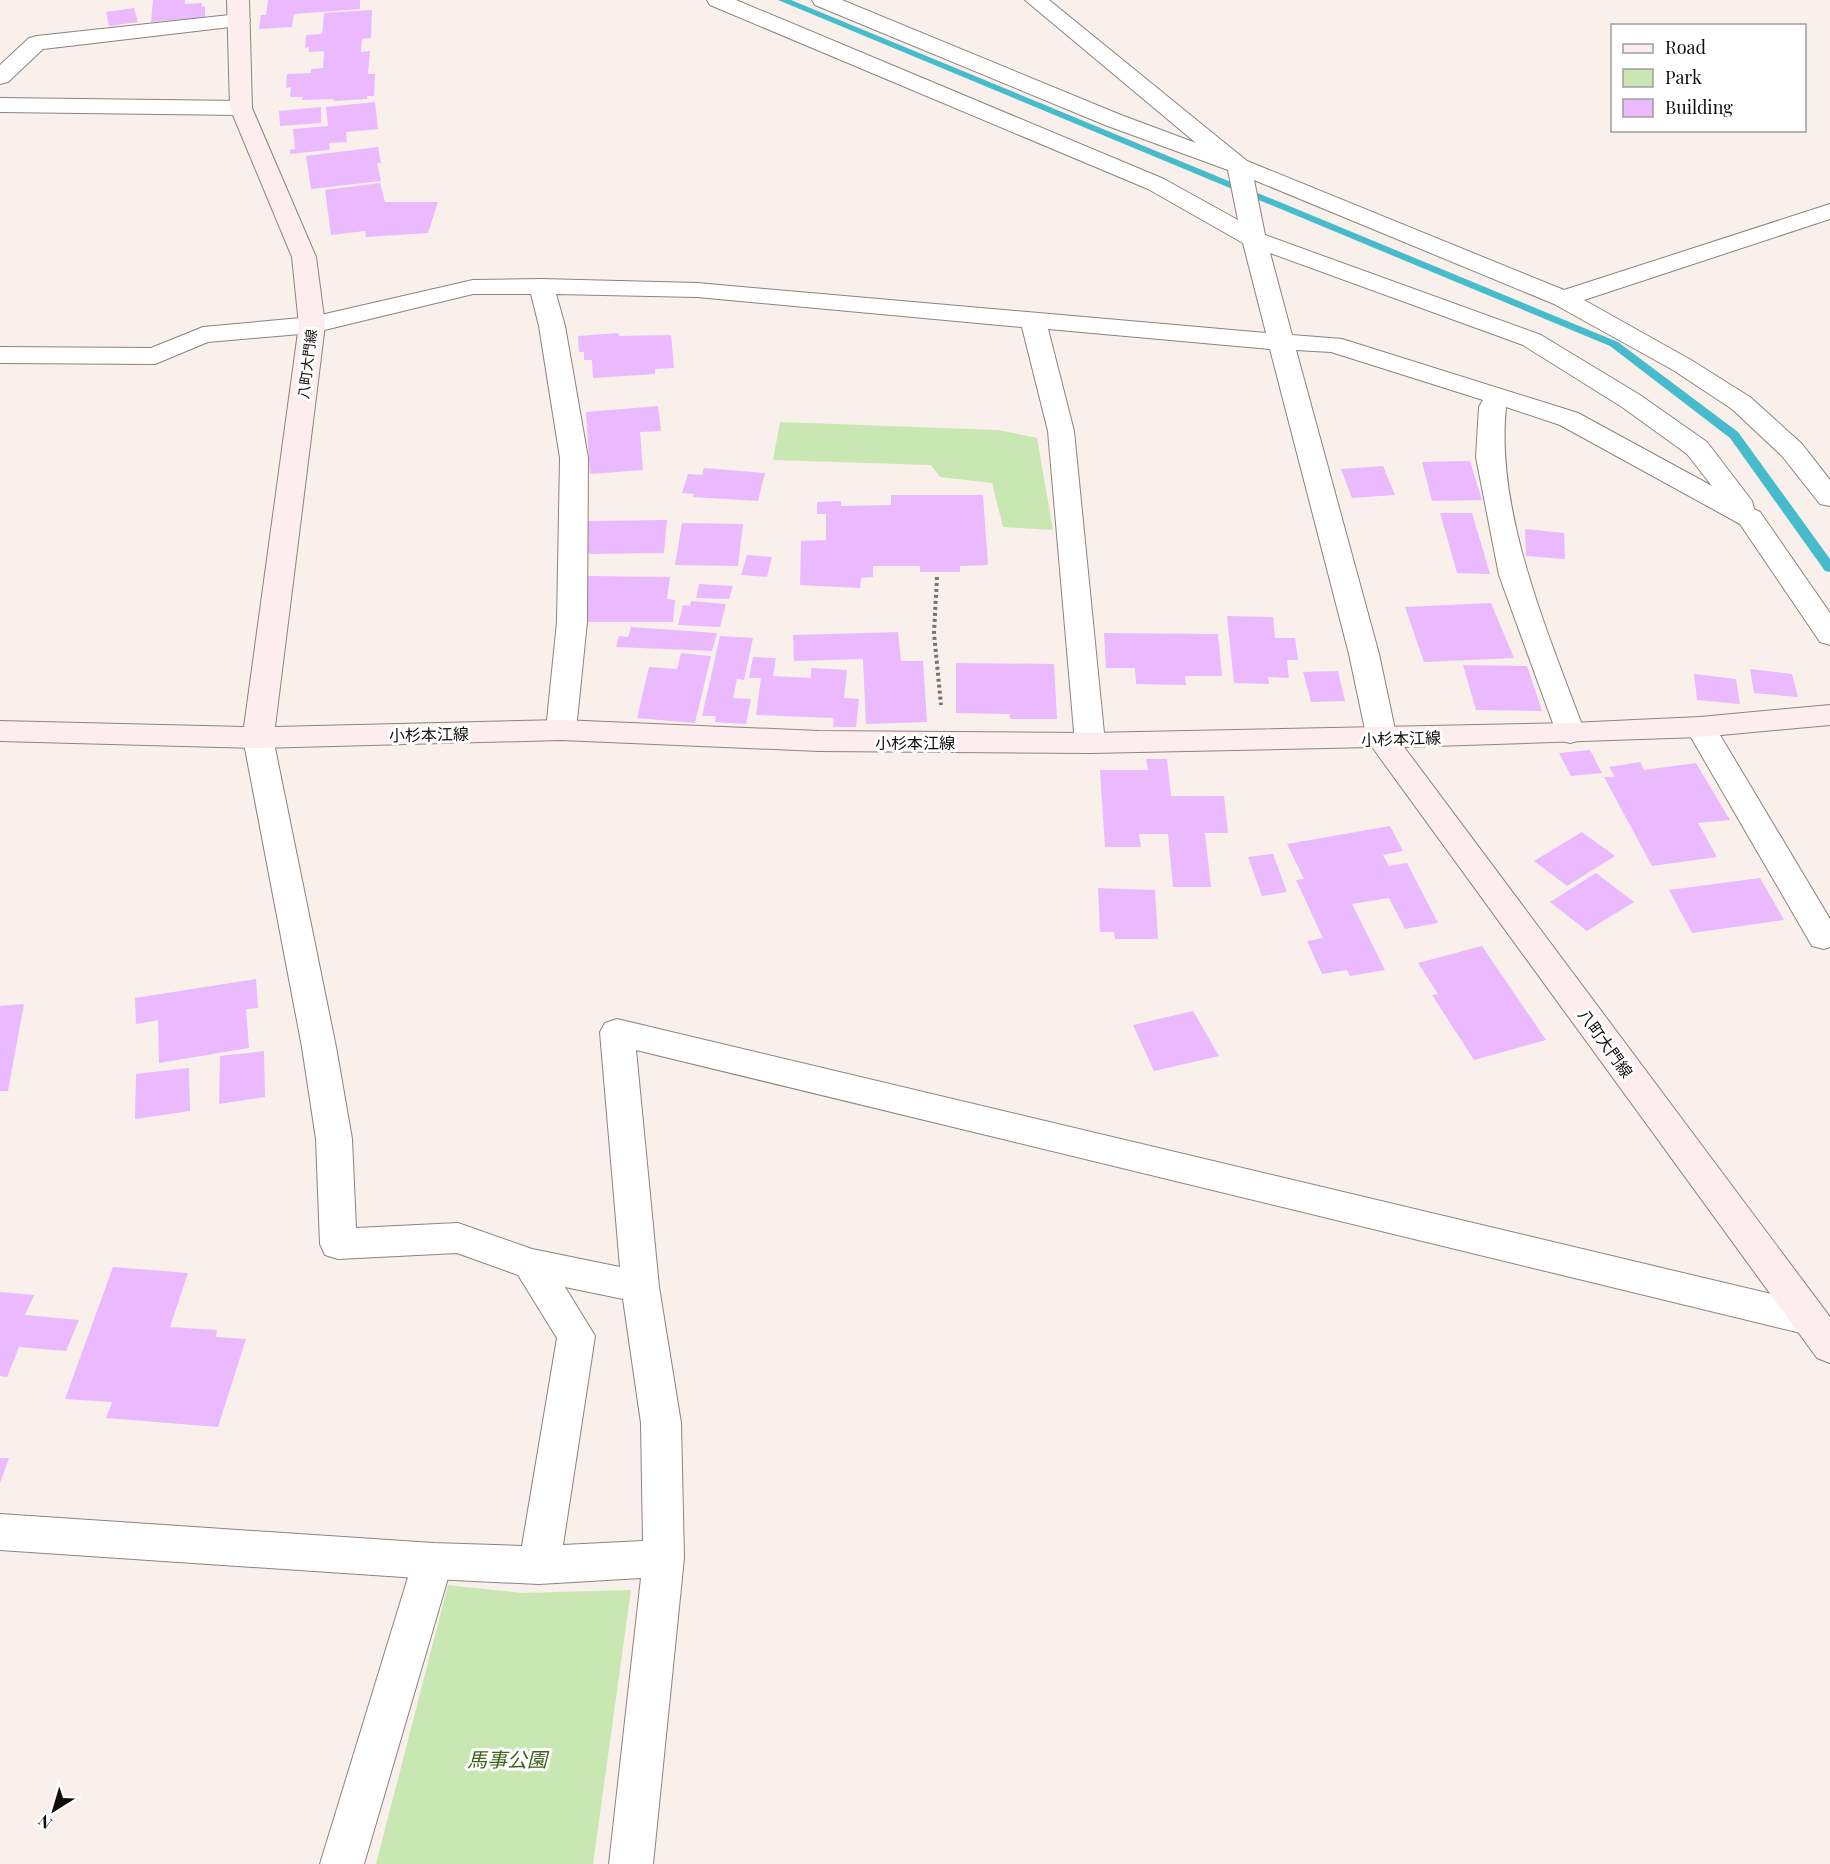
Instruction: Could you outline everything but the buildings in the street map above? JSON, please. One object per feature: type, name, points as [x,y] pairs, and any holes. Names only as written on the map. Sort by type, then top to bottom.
[{"type":"main road","name":"八町大門線","points":[[238,10],[241,108],[304,257],[312,326],[258,738]]},
{"type":"main road","name":"小杉本江線","points":[[0,731],[258,738],[561,730],[819,741],[1090,743],[1382,739],[1570,733],[1700,728],[1830,715]]},
{"type":"main road","name":"八町大門線","points":[[1382,739],[1820,1333]]},
{"type":"street","points":[[718,0],[1156,184],[1254,239],[1532,339],[1631,401],[1697,448],[1750,518],[1830,635]]},
{"type":"street","points":[[823,0],[1113,120],[1285,183],[1563,299],[1682,365],[1741,403],[1792,450],[1830,498]]},
{"type":"street","points":[[1036,0],[1239,166],[1254,239],[1364,654],[1382,739]]},
{"type":"street","points":[[0,77],[37,43],[238,10]]},
{"type":"street","points":[[0,105],[241,108]]},
{"type":"street","points":[[1563,299],[1830,212]]},
{"type":"street","points":[[0,355],[155,356],[203,334],[312,326],[473,287],[541,286],[697,290],[1281,342],[1333,344],[1569,419],[1750,518]]},
{"type":"street","points":[[541,286],[552,326],[574,458],[572,622],[561,730]]},
{"type":"street","points":[[1033,320],[1061,430],[1090,743]]},
{"type":"street","points":[[1500,397],[1492,407],[1490,457],[1513,575],[1570,733]]},
{"type":"street","points":[[1700,728],[1824,937]]},
{"type":"street","points":[[258,738],[319,1047],[334,1138],[338,1244],[458,1238],[531,1264],[640,1287]]},
{"type":"street","points":[[631,1864],[664,1558],[661,1423],[640,1287],[617,1032],[1820,1333]]},
{"type":"street","points":[[531,1264],[576,1336],[539,1565]]},
{"type":"street","points":[[0,1532],[433,1561],[539,1565],[664,1558]]},
{"type":"street","points":[[342,1864],[433,1561]]},
{"type":"path","points":[[937,577],[934,633],[943,742]]},
{"type":"green space","points":[[780,422],[998,430],[1037,438],[1053,530],[1003,527],[992,483],[940,477],[931,465],[773,460]]},
{"type":"green space","name":"馬事公園","points":[[448,1585],[522,1593],[631,1590],[593,1864],[376,1864]]},
{"type":"waterway","points":[[783,0],[1614,344],[1734,435],[1830,568]]}]
